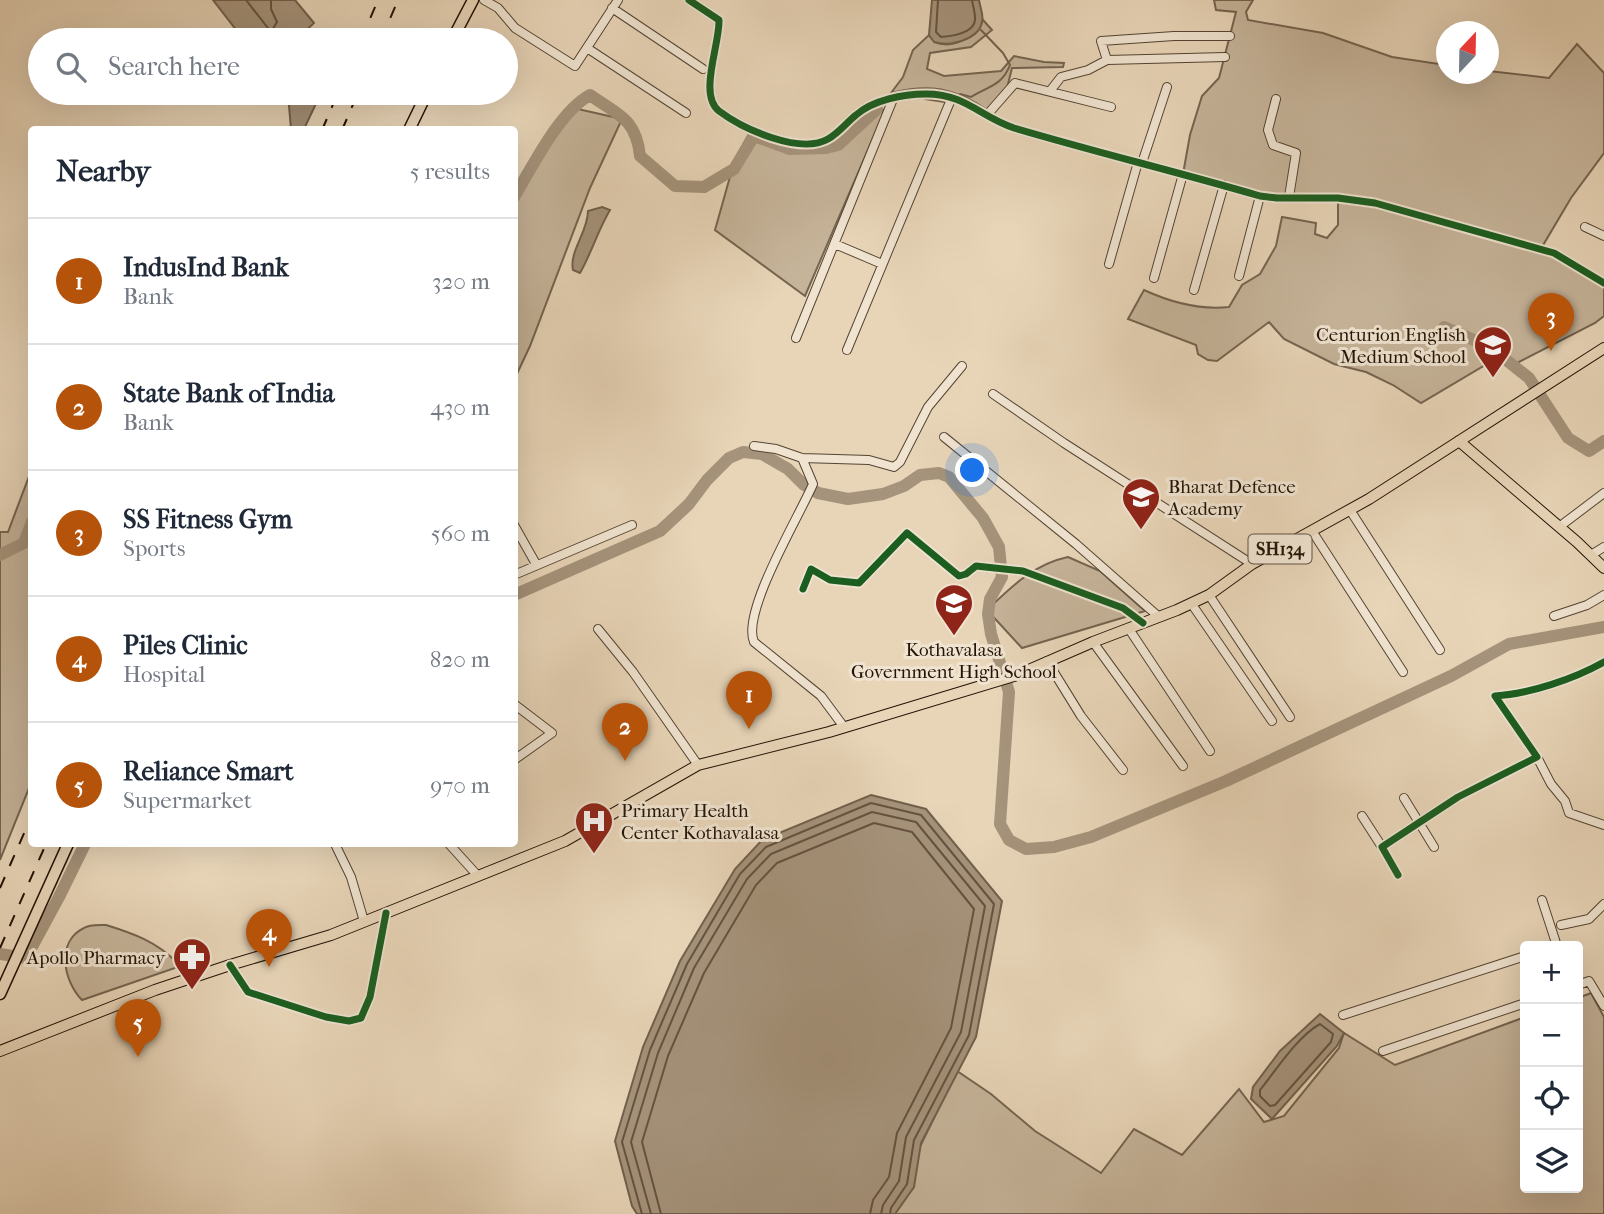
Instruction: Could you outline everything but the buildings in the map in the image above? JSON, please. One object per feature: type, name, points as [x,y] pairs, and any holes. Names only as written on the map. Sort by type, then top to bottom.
[{"type":"highway","points":[[458,28],[473,0]]},
{"type":"highway","points":[[411,126],[421,105]]},
{"type":"highway","points":[[0,993],[67,847]]},
{"type":"main road","name":"SH134","points":[[0,1051],[119,1003],[230,965],[331,935],[565,841],[698,765],[844,727],[1017,675],[1191,603],[1350,510],[1604,348]]},
{"type":"main road","points":[[1459,441],[1604,568]]},
{"type":"main road","points":[[0,1041],[11,1048]]},
{"type":"street","points":[[484,0],[498,8],[515,28]]},
{"type":"street","points":[[518,30],[575,66],[618,0]]},
{"type":"street","points":[[689,0],[719,20],[710,100],[717,110],[737,122],[789,143],[820,143],[831,138],[868,106],[919,94],[987,114],[1012,127],[1260,196],[1338,198],[1375,203],[1554,253],[1604,283]]},
{"type":"street","points":[[612,8],[703,69]]},
{"type":"street","points":[[1107,60],[1101,41],[1174,36],[1230,36]]},
{"type":"street","points":[[587,48],[686,113]]},
{"type":"street","points":[[1050,91],[1061,77],[1088,70],[1107,60],[1226,57]]},
{"type":"street","points":[[987,114],[1015,83],[1111,107]]},
{"type":"street","points":[[1109,264],[1140,162],[1167,87]]},
{"type":"street","points":[[796,338],[894,99]]},
{"type":"street","points":[[1276,99],[1268,130],[1273,145],[1296,153],[1289,197]]},
{"type":"street","points":[[847,350],[950,101]]},
{"type":"street","points":[[1154,278],[1183,174]]},
{"type":"street","points":[[1194,289],[1224,186]]},
{"type":"street","points":[[1239,276],[1260,196]]},
{"type":"street","points":[[1585,227],[1604,236]]},
{"type":"street","points":[[835,244],[882,264]]},
{"type":"street","points":[[754,446],[776,449],[802,458],[869,460],[894,467],[900,462],[928,407],[962,366]]},
{"type":"street","points":[[993,394],[1252,565]]},
{"type":"street","points":[[944,437],[1066,535],[1159,617]]},
{"type":"street","points":[[802,458],[813,484],[760,593],[751,634],[754,642],[821,696],[844,727]]},
{"type":"street","points":[[1559,527],[1604,493]]},
{"type":"street","points":[[1350,510],[1440,650]]},
{"type":"street","points":[[518,573],[632,525]]},
{"type":"street","points":[[1312,531],[1403,672]]},
{"type":"street","points":[[518,532],[537,564]]},
{"type":"street","points":[[803,589],[811,569],[830,580],[859,583],[907,533],[959,576],[976,566],[1023,571],[1123,608],[1143,623]]},
{"type":"street","points":[[1591,555],[1604,547]]},
{"type":"street","points":[[1209,594],[1290,717]]},
{"type":"street","points":[[1554,616],[1587,605],[1604,595]]},
{"type":"street","points":[[1191,603],[1272,721]]},
{"type":"street","points":[[598,629],[633,672],[698,765]]},
{"type":"street","points":[[1129,629],[1210,751]]},
{"type":"street","points":[[1093,642],[1183,766]]},
{"type":"street","points":[[1047,661],[1081,716],[1123,770]]},
{"type":"street","points":[[1604,662],[1583,674],[1509,695],[1495,696],[1537,757],[1569,813],[1604,825]]},
{"type":"street","points":[[518,707],[552,733],[518,754]]},
{"type":"street","points":[[1382,847],[1458,796],[1537,757]]},
{"type":"street","points":[[1404,798],[1434,847]]},
{"type":"street","points":[[1362,816],[1398,875]]},
{"type":"street","points":[[336,847],[351,877],[364,921]]},
{"type":"street","points":[[452,847],[478,876]]},
{"type":"street","points":[[1542,900],[1554,941]]},
{"type":"street","points":[[1561,925],[1589,919],[1604,904]]},
{"type":"street","points":[[230,965],[248,992],[326,1017],[349,1021],[361,1018],[370,997],[386,913]]},
{"type":"street","points":[[1343,1015],[1520,958]]},
{"type":"street","points":[[1583,983],[1589,981],[1604,1006]]},
{"type":"street","points":[[1383,1051],[1522,1004]]},
{"type":"shaded area","points":[[1214,0],[1253,0],[1246,12],[1248,20],[1323,33],[1392,57],[1436,64],[1436,84],[1499,84],[1499,72],[1549,78],[1577,44],[1604,73],[1604,153],[1571,198],[1542,247],[1604,284],[1604,316],[1517,363],[1487,364],[1421,403],[1366,372],[1334,364],[1284,339],[1269,322],[1217,361],[1208,360],[1198,354],[1196,345],[1128,319],[1144,290],[1186,304],[1229,307],[1242,285],[1260,274],[1276,246],[1282,217],[1316,223],[1315,234],[1327,238],[1338,225],[1338,198],[1277,198],[1183,174],[1190,135],[1202,96],[1219,78],[1236,12],[1216,10]]},
{"type":"shaded area","points":[[983,20],[992,30],[971,47],[930,53],[927,69],[944,76],[1001,71],[1014,56],[1064,63],[1063,67],[1012,68],[1007,88],[987,110],[953,92],[918,88],[891,93],[903,77],[913,50],[929,35],[942,44],[959,42],[974,33]]},
{"type":"shaded area","points":[[569,107],[622,119],[590,188],[518,372],[518,189]]},
{"type":"shaded area","points":[[886,108],[805,296],[715,230],[735,159],[750,132],[779,148],[824,151],[842,146],[863,124]]},
{"type":"shaded area","points":[[28,479],[28,790],[0,860],[0,532],[8,532]]},
{"type":"shaded area","points":[[1068,557],[1100,571],[1145,611],[1022,648],[987,610],[1034,571]]},
{"type":"shaded area","points":[[106,925],[153,944],[177,963],[175,968],[82,1000],[67,973],[66,952],[75,934],[86,927]]},
{"type":"shaded area","points":[[1591,993],[1604,1017],[1604,1214],[887,1214],[957,1071],[991,1094],[1035,1131],[1101,1173],[1134,1129],[1182,1155],[1239,1089],[1264,1122],[1284,1116],[1339,1048],[1344,1033],[1395,1065],[1520,1019],[1520,1193],[1583,1193],[1583,996]]},
{"type":"water","points":[[213,0],[295,0],[314,23],[309,28],[235,28]]},
{"type":"water","points":[[932,0],[979,0],[983,17],[980,28],[962,41],[947,44],[934,42],[929,35]]},
{"type":"water","points":[[315,105],[305,126],[291,126],[289,106]]},
{"type":"water","points":[[602,207],[610,210],[580,273],[573,270],[572,263],[588,211]]},
{"type":"water","points":[[871,795],[926,809],[1002,901],[976,1037],[921,1143],[914,1187],[895,1214],[637,1214],[632,1206],[615,1141],[643,1047],[680,961],[735,869],[762,840]]},
{"type":"water","points":[[1320,1014],[1344,1033],[1337,1046],[1272,1119],[1251,1099],[1253,1087],[1280,1051]]},
{"type":"waterway","points":[[960,94],[971,97],[994,85],[1010,65],[1003,53],[981,30]]},
{"type":"waterway","points":[[518,190],[557,127],[590,95],[630,125],[640,156],[675,186],[704,187],[734,169],[754,136],[790,149],[838,145],[877,109]]},
{"type":"waterway","points":[[925,99],[945,102]]},
{"type":"waterway","points":[[1444,327],[1490,347],[1529,378],[1568,438],[1589,451],[1604,441]]},
{"type":"waterway","points":[[518,593],[660,531],[689,504],[707,480],[729,458],[743,452],[762,454],[788,469],[803,484],[818,493],[848,499],[883,494],[904,486],[920,475],[939,473],[949,477],[983,518],[999,547],[1002,577],[990,599],[988,614],[991,634],[1009,692],[1000,824],[1009,840],[1026,849],[1054,847],[1091,837],[1226,781],[1451,676],[1509,644],[1604,627]]},
{"type":"waterway","points":[[0,555],[24,543],[28,532]]},
{"type":"waterway","points":[[0,954],[26,958],[84,847]]},
{"type":"railway","points":[[366,28],[378,0]]},
{"type":"railway","points":[[386,28],[398,0]]},
{"type":"railway","points":[[324,126],[333,105]]},
{"type":"railway","points":[[344,126],[353,105]]},
{"type":"railway","points":[[0,888],[28,824]]},
{"type":"railway","points":[[0,948],[45,847]]},
{"type":"cycle path","points":[[689,0],[719,20],[711,68],[710,93],[713,103],[729,118],[772,138],[803,144],[816,143],[832,137],[852,118],[880,102],[908,95],[940,95],[962,102],[1014,128],[1260,196],[1338,198],[1375,203],[1554,253],[1604,283]]},
{"type":"cycle path","points":[[803,589],[811,569],[830,580],[859,583],[907,533],[959,576],[976,566],[1023,571],[1123,608],[1143,623]]},
{"type":"cycle path","points":[[1398,875],[1382,847],[1458,797],[1537,757],[1495,696],[1551,685],[1604,662]]},
{"type":"cycle path","points":[[230,965],[248,992],[326,1017],[349,1021],[361,1018],[370,997],[386,913]]},
{"type":"place","name":"SS Fitness Gym","points":[[1551,351]]},
{"type":"place","name":"Centurion English Medium School","points":[[1493,379]]},
{"type":"place","name":"Bharat Defence Academy","points":[[1141,531]]},
{"type":"place","name":"Kothavalasa Government High School","points":[[954,637]]},
{"type":"place","name":"IndusInd Bank","points":[[749,729]]},
{"type":"place","name":"State Bank of India","points":[[625,761]]},
{"type":"place","name":"Primary Health Center Kothavalasa","points":[[594,855]]},
{"type":"place","name":"Piles Clinic","points":[[269,967]]},
{"type":"place","name":"Apollo Pharmacy","points":[[192,991]]},
{"type":"place","name":"Reliance Smart","points":[[138,1057]]}]
